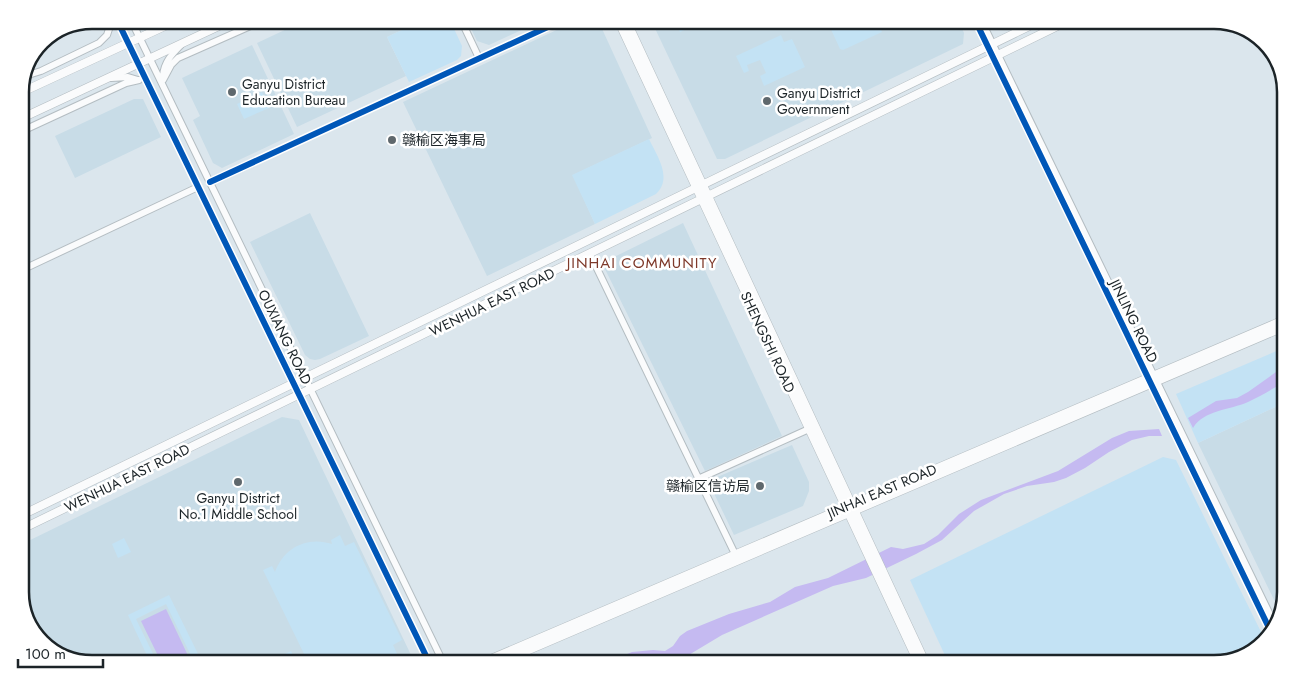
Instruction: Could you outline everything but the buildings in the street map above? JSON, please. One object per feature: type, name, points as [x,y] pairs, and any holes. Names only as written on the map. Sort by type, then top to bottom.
[{"type":"main road","points":[[29,89],[159,29]]},
{"type":"main road","points":[[29,115],[212,29]]},
{"type":"main road","name":"SHENGSHI ROAD","points":[[622,29],[705,198],[850,509],[915,655]]},
{"type":"main road","name":"SHENGSHI ROAD","points":[[630,29],[699,187]]},
{"type":"main road","name":"WENHUA EAST ROAD","points":[[29,512],[1023,29]]},
{"type":"main road","name":"WENHUA EAST ROAD","points":[[29,526],[1052,29]]},
{"type":"main road","name":"SHENGSHI ROAD","points":[[705,198],[809,429],[922,655]]},
{"type":"main road","name":"JINHAI EAST ROAD","points":[[1152,380],[1277,323]]},
{"type":"main road","name":"JINHAI EAST ROAD","points":[[517,655],[850,509],[1152,380],[1277,330]]},
{"type":"main road","name":"JINHAI EAST ROAD","points":[[500,655],[735,554],[850,509]]},
{"type":"street","points":[[31,74],[99,43],[107,35],[109,29]]},
{"type":"street","name":"OUXIANG ROAD","points":[[121,29],[426,655]]},
{"type":"street","name":"OUXIANG ROAD","points":[[136,29],[440,655]]},
{"type":"street","points":[[163,80],[171,65],[178,58],[244,29]]},
{"type":"street","points":[[465,29],[479,58]]},
{"type":"street","points":[[210,182],[543,29]]},
{"type":"street","name":"JINLING ROAD","points":[[980,29],[996,56],[1268,624]]},
{"type":"street","name":"JINLING ROAD","points":[[984,29],[990,45]]},
{"type":"street","points":[[165,90],[163,80],[165,64],[182,43]]},
{"type":"street","points":[[107,78],[128,77],[139,80],[152,92]]},
{"type":"street","points":[[29,128],[126,83],[139,80]]},
{"type":"street","points":[[29,267],[198,187]]},
{"type":"street","points":[[590,254],[735,554]]},
{"type":"street","name":"JINLING ROAD","points":[[1152,380],[1271,619]]},
{"type":"street","points":[[698,478],[809,429]]},
{"type":"shaded area","points":[[287,29],[404,29],[387,37],[406,76],[297,127],[257,43]]},
{"type":"shaded area","points":[[404,29],[454,29],[462,46],[461,56],[457,60],[409,82],[387,37]]},
{"type":"shaded area","points":[[471,29],[524,29],[489,45],[477,41]]},
{"type":"shaded area","points":[[559,29],[602,29],[652,138],[573,175],[595,224],[487,276],[403,102]]},
{"type":"shaded area","name":"Ganyu District Government","points":[[655,29],[962,29],[964,33],[963,44],[725,159],[717,159]]},
{"type":"shaded area","points":[[831,29],[881,29],[882,32],[843,50],[840,49]]},
{"type":"shaded area","points":[[781,35],[784,42],[792,39],[805,67],[764,86],[760,76],[766,73],[760,60],[747,65],[749,71],[744,73],[736,56]]},
{"type":"shaded area","name":"Ganyu District Education Bureau","points":[[252,45],[294,134],[222,168],[213,163],[193,120],[200,116],[182,78]]},
{"type":"shaded area","points":[[262,92],[269,108],[244,119],[237,104]]},
{"type":"shaded area","points":[[134,99],[143,99],[161,137],[75,178],[55,136]]},
{"type":"shaded area","points":[[649,139],[662,167],[663,181],[661,188],[656,194],[595,224],[572,175]]},
{"type":"shaded area","points":[[310,213],[369,336],[315,360],[305,355],[250,242]]},
{"type":"shaded area","points":[[683,223],[782,436],[705,471],[602,263]]},
{"type":"shaded area","points":[[1277,351],[1277,406],[1198,443],[1176,394]]},
{"type":"shaded area","points":[[1277,371],[1277,386],[1241,405],[1210,414],[1193,428],[1188,418],[1216,401],[1237,398]]},
{"type":"shaded area","points":[[1277,406],[1276,604],[1198,443]]},
{"type":"shaded area","name":"Ganyu District No.1 Middle School","points":[[282,417],[299,420],[411,655],[83,655],[75,653],[64,649],[50,640],[39,627],[32,613],[29,597],[29,541]]},
{"type":"shaded area","points":[[1159,429],[1162,436],[1149,436],[1132,440],[1066,478],[1054,482],[1027,486],[1004,494],[974,511],[942,540],[916,554],[866,578],[833,586],[722,635],[689,655],[625,655],[632,652],[665,651],[673,646],[680,636],[687,631],[729,614],[770,602],[795,587],[828,578],[891,547],[903,549],[924,544],[938,535],[959,514],[981,500],[1058,471],[1112,438],[1129,431]]},
{"type":"shaded area","name":"赣榆区信访局","points":[[792,445],[809,482],[809,491],[803,506],[734,535],[708,481]]},
{"type":"shaded area","points":[[1163,457],[1176,460],[1262,634],[1242,649],[1223,655],[945,655],[910,580]]},
{"type":"shaded area","points":[[340,535],[345,546],[354,542],[402,640],[393,645],[398,655],[305,655],[263,570],[272,566],[275,572],[284,556],[298,546],[314,541],[332,544],[331,540]]},
{"type":"shaded area","points":[[124,538],[131,552],[118,558],[112,544]]},
{"type":"shaded area","points":[[169,595],[199,655],[191,655],[166,604],[136,619],[154,655],[147,655],[128,615]]},
{"type":"shaded area","points":[[166,609],[188,655],[158,655],[141,621]]},
{"type":"shaded area","points":[[291,651],[293,655],[283,655]]},
{"type":"cycle path","points":[[121,29],[426,655]]},
{"type":"cycle path","points":[[210,182],[543,29]]},
{"type":"cycle path","points":[[979,29],[1268,626]]},
{"type":"place","name":"Ganyu District Education Bureau","points":[[232,92]]},
{"type":"place","name":"Ganyu District Government","points":[[767,101]]},
{"type":"place","name":"赣榆区海事局","points":[[392,140]]},
{"type":"place","name":"Ganyu District No.1 Middle School","points":[[238,482]]},
{"type":"place","name":"赣榆区信访局","points":[[760,486]]},
{"type":"district","name":"JINHAI COMMUNITY","points":[[642,263]]}]
